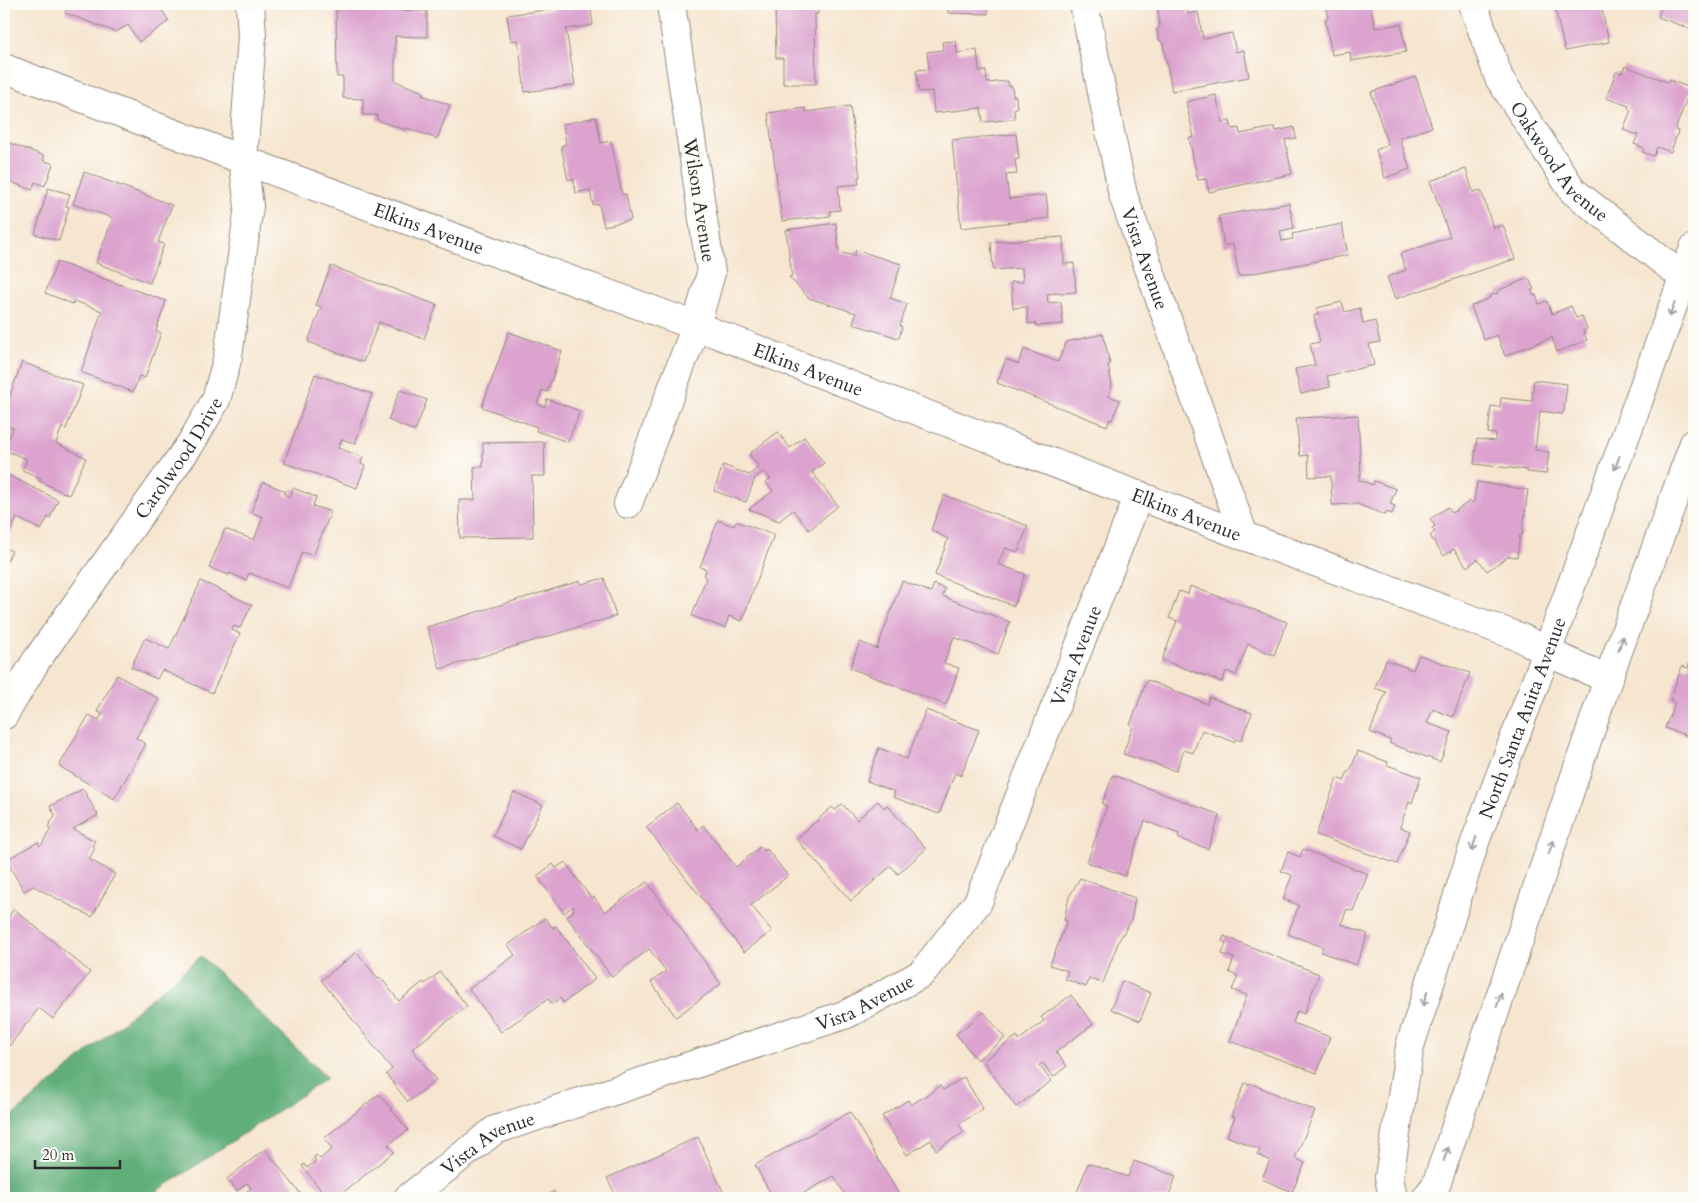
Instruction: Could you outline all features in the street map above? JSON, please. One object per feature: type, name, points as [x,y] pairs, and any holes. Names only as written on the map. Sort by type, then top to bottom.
[{"type":"street","name":"Carolwood Drive","points":[[4,715],[36,661],[191,443],[216,400],[228,356],[249,206],[242,160],[252,36],[250,4]]},
{"type":"street","name":"Wilson Avenue","points":[[628,504],[696,326],[711,273],[670,4]]},
{"type":"street","name":"Vista Avenue","points":[[1084,4],[1123,195],[1244,536]]},
{"type":"street","name":"Oakwood Avenue","points":[[1473,4],[1499,78],[1573,191],[1689,279]]},
{"type":"street","name":"Elkins Avenue","points":[[4,68],[242,160],[696,326],[1244,536],[1522,638],[1547,652],[1608,679]]},
{"type":"street","name":"North Santa Anita Avenue","points":[[1393,1198],[1389,1177],[1410,1046],[1476,839],[1689,279],[1694,248]]},
{"type":"street","points":[[1426,1198],[1436,1185],[1608,679],[1694,443]]},
{"type":"street","name":"Vista Avenue","points":[[408,1198],[494,1130],[847,1014],[921,974],[978,902],[1139,495]]},
{"type":"green space","points":[[201,956],[327,1078],[147,1198],[4,1198],[4,1123]]},
{"type":"building","points":[[69,4],[168,4],[161,9],[169,21],[139,42],[128,25],[116,32],[65,13]]},
{"type":"building","points":[[553,4],[590,4],[593,25],[566,29],[575,85],[525,92],[518,40],[511,41],[507,15],[553,9]]},
{"type":"building","points":[[775,4],[822,4],[822,9],[818,9],[818,14],[815,14],[816,84],[783,84],[783,58],[776,58]]},
{"type":"building","points":[[948,4],[988,4],[988,14],[948,13]]},
{"type":"building","points":[[1157,4],[1187,4],[1188,14],[1198,12],[1203,39],[1232,33],[1236,52],[1244,50],[1249,77],[1172,91],[1163,43],[1159,40],[1157,30],[1160,26]]},
{"type":"building","points":[[1325,4],[1370,4],[1375,28],[1401,24],[1406,52],[1351,61],[1350,52],[1332,55],[1325,19],[1328,18]]},
{"type":"building","points":[[1554,4],[1613,4],[1614,7],[1602,10],[1609,42],[1565,51]]},
{"type":"building","points":[[1662,4],[1672,6],[1672,4],[1694,4],[1694,30],[1658,17]]},
{"type":"building","points":[[336,9],[427,11],[427,37],[395,36],[395,81],[423,92],[422,95],[450,105],[437,139],[377,120],[377,115],[363,115],[363,99],[343,98],[343,77],[337,77]]},
{"type":"building","points":[[956,41],[957,53],[977,50],[979,71],[986,71],[987,83],[1008,81],[1009,86],[1012,86],[1013,96],[1016,96],[1017,108],[1014,109],[1015,119],[983,122],[981,108],[934,113],[932,91],[919,92],[916,70],[929,69],[927,52],[943,50],[942,42]]},
{"type":"building","points":[[1625,66],[1668,82],[1669,80],[1691,88],[1675,130],[1678,131],[1671,152],[1657,147],[1654,156],[1642,152],[1644,148],[1634,144],[1638,135],[1623,130],[1631,110],[1628,109],[1629,106],[1606,98],[1616,72],[1622,73]]},
{"type":"building","points":[[1416,77],[1432,127],[1400,138],[1410,169],[1385,178],[1376,150],[1388,145],[1371,92]]},
{"type":"building","points":[[1216,95],[1222,122],[1230,121],[1232,129],[1239,128],[1240,134],[1275,127],[1276,131],[1294,127],[1296,138],[1285,140],[1292,174],[1209,192],[1206,179],[1198,180],[1189,138],[1194,137],[1186,102]]},
{"type":"building","points":[[850,106],[860,177],[858,177],[859,184],[838,186],[840,210],[830,211],[830,216],[782,221],[768,113],[805,108],[806,112]]},
{"type":"building","points":[[596,117],[601,143],[611,141],[622,195],[626,194],[631,220],[604,226],[599,204],[593,205],[590,190],[576,193],[573,178],[568,180],[561,146],[566,144],[563,124]]},
{"type":"building","points":[[1016,134],[1019,159],[1015,160],[1017,174],[1006,175],[1009,199],[1046,195],[1049,218],[961,228],[952,140]]},
{"type":"building","points":[[4,141],[45,156],[43,160],[53,164],[45,186],[35,182],[32,190],[4,179]]},
{"type":"building","points":[[1466,169],[1473,192],[1481,190],[1493,228],[1503,225],[1515,259],[1395,299],[1387,277],[1406,270],[1400,254],[1450,237],[1430,181]]},
{"type":"building","points":[[84,172],[172,205],[158,242],[164,244],[150,283],[96,263],[113,218],[73,204]]},
{"type":"building","points":[[48,188],[70,194],[66,206],[69,207],[59,241],[35,234]]},
{"type":"building","points":[[1289,203],[1294,228],[1280,231],[1282,241],[1293,239],[1292,234],[1342,224],[1348,255],[1239,276],[1233,244],[1224,246],[1219,216]]},
{"type":"building","points":[[836,223],[839,252],[854,256],[856,250],[901,264],[890,298],[907,304],[900,326],[902,327],[899,338],[853,324],[856,313],[809,298],[789,277],[792,276],[786,230]]},
{"type":"building","points":[[1063,237],[1064,264],[1074,263],[1076,292],[1047,294],[1048,303],[1061,302],[1063,324],[1036,326],[1036,323],[1028,324],[1027,307],[1013,308],[1011,282],[1023,282],[1022,268],[993,270],[991,242]]},
{"type":"building","points":[[57,262],[166,301],[156,331],[161,333],[145,378],[139,376],[133,392],[81,372],[102,311],[74,301],[73,304],[45,293]]},
{"type":"building","points":[[331,266],[437,305],[424,339],[379,322],[363,362],[308,342],[321,307],[316,305]]},
{"type":"building","points":[[1529,278],[1534,290],[1531,290],[1534,296],[1536,295],[1539,304],[1547,301],[1552,314],[1571,306],[1576,318],[1582,316],[1587,329],[1583,331],[1587,340],[1557,352],[1552,337],[1505,356],[1497,335],[1484,340],[1471,306],[1490,298],[1489,296],[1498,293],[1497,291]]},
{"type":"building","points":[[1342,302],[1345,312],[1360,308],[1363,324],[1375,321],[1380,342],[1369,344],[1374,365],[1327,376],[1330,387],[1301,394],[1295,369],[1315,365],[1310,344],[1320,342],[1314,316],[1318,314],[1317,308]]},
{"type":"building","points":[[509,332],[562,351],[547,392],[542,390],[537,404],[545,407],[547,399],[580,411],[568,442],[536,431],[537,427],[482,407]]},
{"type":"building","points":[[1103,334],[1110,364],[1108,365],[1112,386],[1108,396],[1120,400],[1112,420],[1110,419],[1107,426],[997,383],[1006,359],[1018,364],[1024,349],[1058,362],[1066,342]]},
{"type":"building","points":[[22,362],[83,385],[66,429],[62,427],[56,443],[86,458],[69,495],[39,481],[41,478],[22,470],[27,459],[4,450],[13,428],[4,424],[4,412]]},
{"type":"building","points":[[315,374],[372,394],[355,444],[342,439],[338,448],[363,457],[361,464],[365,466],[357,488],[284,463]]},
{"type":"building","points":[[1534,380],[1567,384],[1562,414],[1540,411],[1535,450],[1549,452],[1546,474],[1474,464],[1477,439],[1495,441],[1496,434],[1488,433],[1491,406],[1500,407],[1501,398],[1532,401]]},
{"type":"building","points":[[400,390],[427,400],[415,431],[388,420]]},
{"type":"building","points":[[1358,415],[1361,475],[1359,475],[1359,480],[1373,485],[1374,481],[1396,489],[1390,504],[1395,506],[1392,514],[1387,512],[1385,515],[1357,504],[1332,505],[1331,476],[1309,477],[1308,455],[1300,456],[1296,418]]},
{"type":"building","points":[[778,432],[790,448],[804,437],[824,463],[812,472],[838,506],[809,530],[793,510],[779,521],[749,509],[773,491],[766,482],[770,479],[764,471],[755,478],[746,502],[714,491],[723,465],[749,475],[759,467],[749,454]]},
{"type":"building","points":[[544,442],[545,476],[532,476],[533,537],[460,538],[459,500],[475,500],[474,467],[483,467],[483,443]]},
{"type":"building","points":[[4,473],[58,500],[50,518],[48,517],[41,530],[17,518],[4,546]]},
{"type":"building","points":[[263,482],[285,491],[284,494],[290,497],[293,488],[316,497],[313,506],[331,512],[313,556],[302,552],[288,588],[249,573],[246,580],[230,573],[229,575],[209,568],[225,529],[254,540],[263,517],[251,512]]},
{"type":"building","points":[[1477,482],[1528,490],[1517,557],[1509,556],[1487,571],[1478,559],[1467,567],[1454,549],[1444,556],[1430,536],[1435,532],[1432,528],[1435,526],[1430,519],[1448,507],[1452,513],[1470,501],[1472,503]]},
{"type":"building","points":[[944,495],[1028,526],[1018,552],[1005,548],[998,564],[1025,574],[1014,606],[935,575],[948,539],[931,530]]},
{"type":"building","points":[[718,520],[734,526],[736,521],[774,535],[742,621],[729,616],[725,628],[692,616],[706,578],[704,577],[706,569],[700,567]]},
{"type":"building","points":[[4,547],[12,551],[4,567]]},
{"type":"building","points":[[604,578],[616,616],[440,669],[427,627],[580,581],[582,584]]},
{"type":"building","points":[[201,581],[252,605],[240,628],[234,626],[232,630],[240,634],[212,693],[162,670],[157,679],[131,667],[145,638],[169,649]]},
{"type":"building","points":[[902,581],[931,592],[934,584],[945,589],[942,596],[1010,622],[998,654],[954,637],[944,663],[959,668],[946,705],[850,668],[860,642],[877,649]]},
{"type":"building","points":[[1190,586],[1287,622],[1274,655],[1248,644],[1236,675],[1226,671],[1222,682],[1162,660],[1177,621],[1169,618],[1179,591],[1188,594]]},
{"type":"building","points":[[1694,650],[1694,738],[1665,728],[1675,702],[1670,700],[1682,666],[1688,668]]},
{"type":"building","points":[[1419,655],[1470,673],[1453,717],[1433,709],[1427,723],[1452,732],[1440,762],[1389,743],[1391,740],[1370,732],[1386,692],[1375,688],[1386,660],[1413,670]]},
{"type":"building","points":[[117,675],[159,699],[136,738],[146,744],[114,799],[59,766],[89,715],[99,720],[102,714],[97,711]]},
{"type":"building","points":[[1147,680],[1207,704],[1209,697],[1252,713],[1241,741],[1236,739],[1234,742],[1202,730],[1193,753],[1184,750],[1176,771],[1123,754],[1133,726],[1130,725]]},
{"type":"building","points":[[926,710],[979,730],[961,776],[955,773],[939,814],[893,797],[895,792],[867,781],[879,748],[907,759]]},
{"type":"building","points":[[1358,751],[1388,762],[1387,765],[1421,777],[1412,803],[1409,802],[1400,827],[1410,831],[1397,864],[1316,835],[1337,778],[1344,781]]},
{"type":"building","points":[[1113,775],[1220,815],[1208,849],[1178,838],[1179,834],[1145,821],[1125,876],[1087,862],[1107,806],[1102,804]]},
{"type":"building","points":[[83,789],[98,815],[73,829],[95,841],[92,846],[95,848],[89,859],[115,874],[92,917],[33,886],[24,891],[6,860],[38,842],[40,846],[51,829],[48,827],[55,815],[50,806]]},
{"type":"building","points":[[514,792],[543,805],[521,849],[493,836]]},
{"type":"building","points":[[878,801],[884,808],[887,805],[926,849],[898,874],[891,866],[851,901],[796,839],[832,807],[835,810],[842,804],[857,820]]},
{"type":"building","points":[[677,803],[698,830],[703,825],[736,867],[760,847],[764,851],[767,849],[788,876],[751,905],[772,931],[744,952],[646,827]]},
{"type":"building","points":[[1303,849],[1368,874],[1353,911],[1347,909],[1341,924],[1368,934],[1356,965],[1321,952],[1323,947],[1288,934],[1299,905],[1283,899],[1292,875],[1281,871],[1288,852],[1300,857]]},
{"type":"building","points":[[565,862],[591,898],[594,897],[605,912],[647,882],[721,984],[676,1017],[651,982],[666,971],[649,949],[612,977],[567,917],[574,911],[573,906],[564,913],[537,876],[553,864],[556,868]]},
{"type":"building","points":[[1080,878],[1135,898],[1131,921],[1119,940],[1103,983],[1089,979],[1086,987],[1065,979],[1068,971],[1050,965],[1067,921],[1064,920],[1069,897]]},
{"type":"building","points":[[14,909],[90,972],[53,1019],[39,1008],[10,1045],[7,1046],[4,1044],[4,922]]},
{"type":"building","points":[[545,918],[553,928],[556,926],[595,979],[563,1003],[560,998],[552,1004],[548,999],[501,1032],[469,989],[515,955],[508,945]]},
{"type":"building","points":[[1224,936],[1319,974],[1304,1014],[1297,1011],[1293,1023],[1330,1037],[1317,1073],[1230,1041],[1247,995],[1232,990],[1238,976],[1229,972],[1234,958],[1222,954],[1226,943],[1222,941]]},
{"type":"building","points":[[357,952],[378,979],[381,978],[399,1001],[423,982],[425,984],[440,972],[467,1006],[412,1049],[436,1080],[408,1102],[386,1074],[392,1069],[321,980]]},
{"type":"building","points":[[1122,981],[1151,993],[1140,1021],[1111,1009]]},
{"type":"building","points":[[1071,995],[1093,1024],[1056,1052],[1067,1066],[1053,1077],[1043,1063],[1039,1065],[1051,1081],[1016,1107],[983,1061],[1017,1036],[1019,1040],[1044,1021],[1041,1017]]},
{"type":"building","points":[[984,1012],[1005,1038],[977,1060],[956,1034]]},
{"type":"building","points":[[964,1077],[983,1109],[959,1124],[964,1132],[936,1150],[931,1140],[907,1155],[882,1116],[908,1100],[911,1105],[940,1086],[943,1090]]},
{"type":"building","points":[[1245,1083],[1249,1085],[1250,1083],[1315,1111],[1295,1158],[1305,1163],[1292,1192],[1262,1179],[1270,1160],[1257,1155],[1260,1150],[1227,1136],[1235,1117],[1231,1116]]},
{"type":"building","points":[[379,1094],[408,1130],[388,1145],[394,1152],[336,1198],[327,1198],[302,1166],[304,1164],[307,1168],[316,1161],[314,1157],[316,1155],[320,1159],[332,1149],[324,1138]]},
{"type":"building","points":[[850,1112],[901,1198],[847,1198],[834,1176],[795,1198],[773,1198],[755,1165]]},
{"type":"building","points":[[698,1137],[726,1198],[617,1198],[607,1178]]},
{"type":"building","points":[[265,1149],[304,1198],[238,1198],[251,1188],[247,1183],[237,1191],[227,1179]]},
{"type":"building","points":[[1134,1161],[1176,1176],[1168,1198],[1075,1198],[1088,1163],[1128,1177]]},
{"type":"building","points":[[554,1191],[558,1198],[541,1198]]}]
